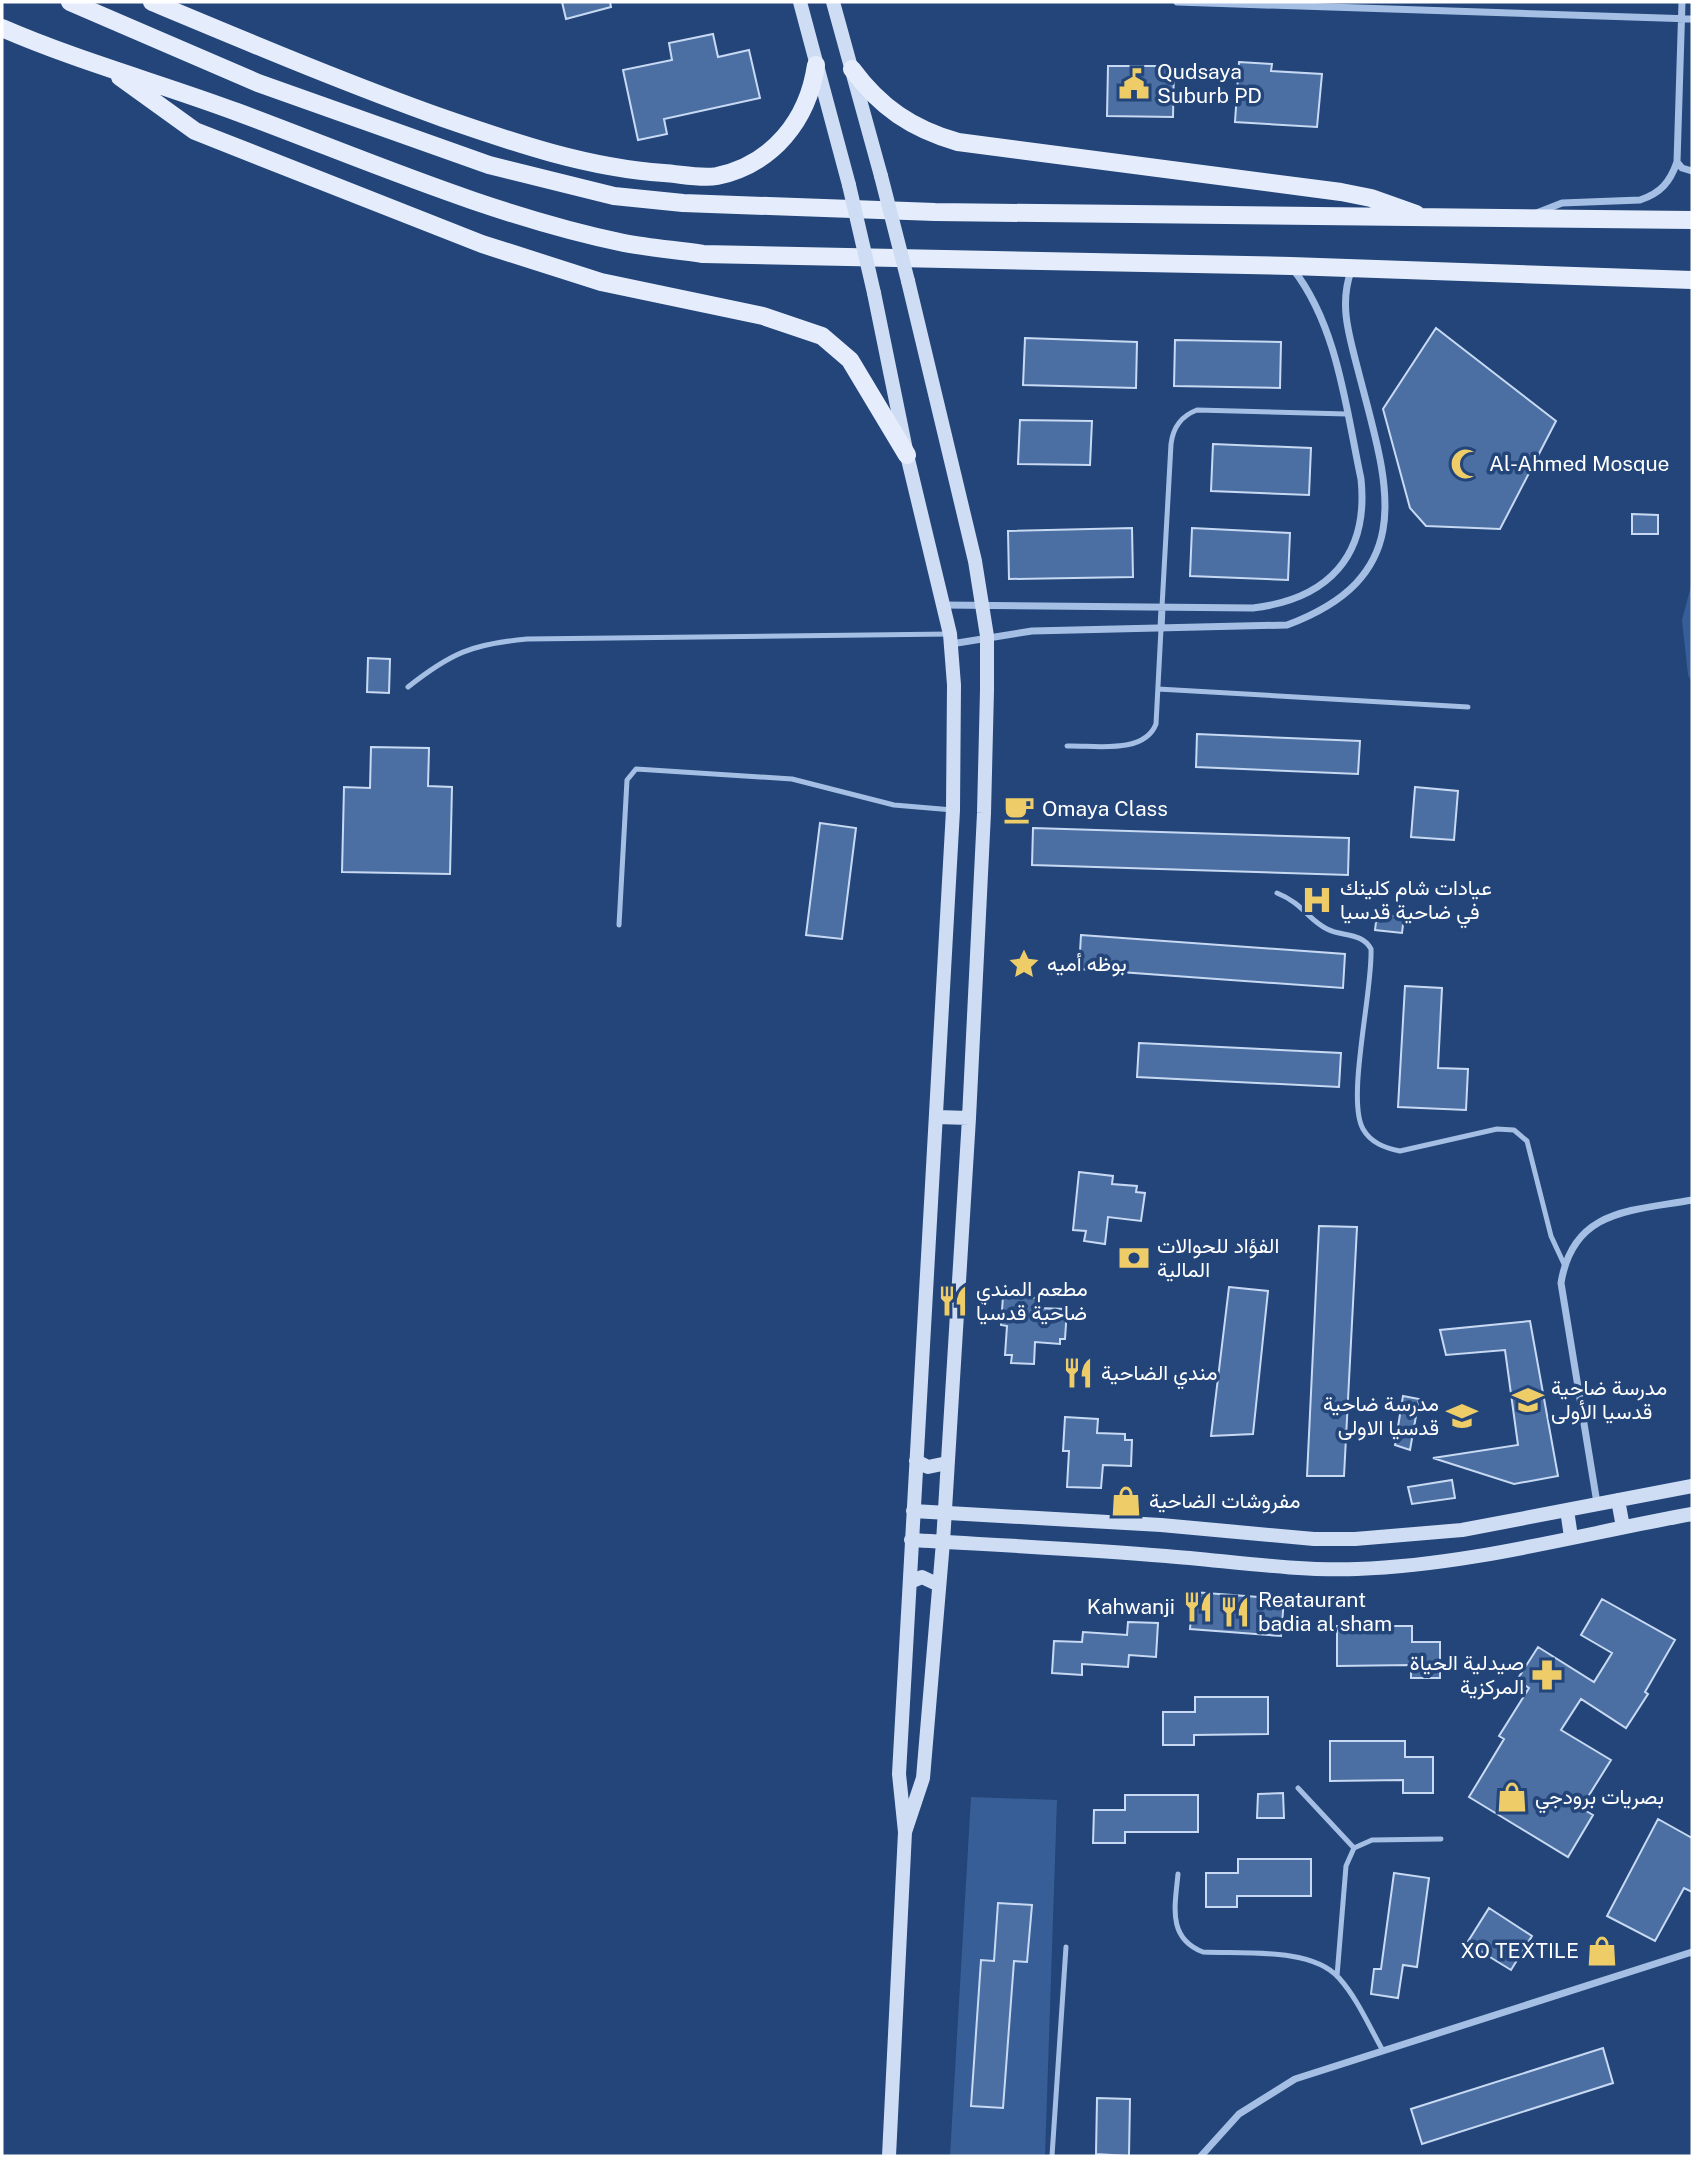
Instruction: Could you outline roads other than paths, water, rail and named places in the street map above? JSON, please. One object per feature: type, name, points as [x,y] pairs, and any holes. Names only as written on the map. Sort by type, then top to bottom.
[{"type":"main road","points":[[70,2],[258,83],[489,165],[614,196],[683,203],[935,212],[1692,220]]},
{"type":"main road","points":[[152,2],[402,103],[501,139],[621,171],[715,176],[742,168],[767,154],[802,115],[812,91],[816,65]]},
{"type":"main road","points":[[800,2],[849,186],[874,293],[907,455],[950,639],[954,685],[953,810],[899,1774],[905,1832],[888,2156]]},
{"type":"main road","points":[[833,2],[908,281],[983,603],[986,636],[984,813],[969,1118],[943,1542],[923,1778],[905,1832]]},
{"type":"main road","points":[[2,29],[197,97],[396,173],[546,222],[624,243],[703,254],[1291,266],[1351,271],[1692,280]]},
{"type":"main road","points":[[105,67],[195,131],[482,243],[601,282],[763,316],[822,336],[850,360],[907,455]]},
{"type":"main road","points":[[852,69],[887,109],[932,135],[958,142],[1341,192],[1371,198],[1426,219]]},
{"type":"main road","points":[[937,1117],[969,1118]]},
{"type":"main road","points":[[916,1461],[935,1468],[947,1463]]},
{"type":"main road","points":[[913,1511],[1161,1525],[1314,1539],[1355,1539],[1462,1530],[1692,1486]]},
{"type":"main road","points":[[1618,1500],[1623,1527]]},
{"type":"main road","points":[[1567,1510],[1571,1537]]},
{"type":"main road","points":[[911,1540],[1311,1569],[1413,1565],[1692,1514]]},
{"type":"main road","points":[[910,1582],[922,1577],[939,1585]]},
{"type":"street","points":[[1177,2],[1344,4],[1692,19]]},
{"type":"street","points":[[1528,219],[1550,206],[1562,203],[1640,200],[1652,196],[1671,179],[1677,162],[1682,2]]},
{"type":"street","points":[[1677,162],[1682,168],[1692,171]]},
{"type":"street","points":[[943,605],[983,603],[1253,608],[1282,605],[1309,594],[1333,577],[1350,553],[1361,526],[1364,503],[1347,414],[1320,313],[1291,266]]},
{"type":"street","points":[[950,639],[1032,631],[1287,625],[1320,613],[1349,592],[1371,563],[1384,530],[1388,503],[1385,477],[1346,326],[1344,298],[1351,271]]},
{"type":"street","points":[[1161,629],[1162,607]]},
{"type":"street","points":[[1597,1503],[1562,1283],[1564,1264],[1571,1247],[1598,1221],[1615,1214],[1692,1200]]},
{"type":"street","points":[[1201,2156],[1239,2114],[1295,2079],[1692,1952]]},
{"type":"lane","points":[[1162,607],[1171,444],[1175,426],[1181,419],[1197,410],[1347,414]]},
{"type":"lane","points":[[1067,746],[1134,745],[1148,738],[1156,724],[1161,629]]},
{"type":"lane","points":[[408,687],[443,659],[486,643],[527,639],[950,639]]},
{"type":"lane","points":[[1158,689],[1468,707]]},
{"type":"lane","points":[[619,925],[627,780],[636,769],[792,779],[894,805],[953,810]]},
{"type":"lane","points":[[1277,893],[1294,900],[1328,930],[1361,938],[1371,949],[1358,1101],[1364,1129],[1385,1148],[1400,1151],[1506,1128],[1521,1134],[1529,1149],[1551,1237],[1564,1264]]},
{"type":"lane","points":[[1298,1788],[1354,1848]]},
{"type":"lane","points":[[1337,1976],[1346,1866],[1354,1848],[1372,1840],[1441,1839]]},
{"type":"lane","points":[[1178,1874],[1174,1919],[1177,1930],[1192,1948],[1203,1952],[1301,1958],[1326,1967],[1337,1976],[1382,2049]]},
{"type":"lane","points":[[1052,2156],[1066,1947]]},
{"type":"place","name":"Qudsaya Suburb PD","points":[[1134,84]]},
{"type":"place","name":"Al-Ahmed Mosque","points":[[1466,464]]},
{"type":"place","name":"Omaya Class","points":[[1019,809]]},
{"type":"place","name":"عيادات شام كلينك في ضاحية قدسيا","points":[[1317,900]]},
{"type":"place","name":"بوظه أميه","points":[[1024,964]]},
{"type":"place","name":"الفؤاد للحوالات المالية","points":[[1134,1258]]},
{"type":"place","name":"مطعم المندي ضاحية قدسيا","points":[[953,1301]]},
{"type":"place","name":"مندي الضاحية","points":[[1078,1373]]},
{"type":"place","name":"مدرسة ضاحية قدسيا الأولى","points":[[1528,1400]]},
{"type":"place","name":"مدرسة ضاحية قدسيا الاولى","points":[[1462,1416]]},
{"type":"place","name":"مفروشات الضاحية","points":[[1126,1501]]},
{"type":"place","name":"Kahwanji","points":[[1198,1607]]},
{"type":"place","name":"Reataurant badia al sham","points":[[1235,1612]]},
{"type":"place","name":"صيدلية الحياة المركزية","points":[[1547,1675]]},
{"type":"place","name":"بصريات برودجي","points":[[1512,1797]]},
{"type":"place","name":"XO TEXTILE","points":[[1602,1951]]}]
